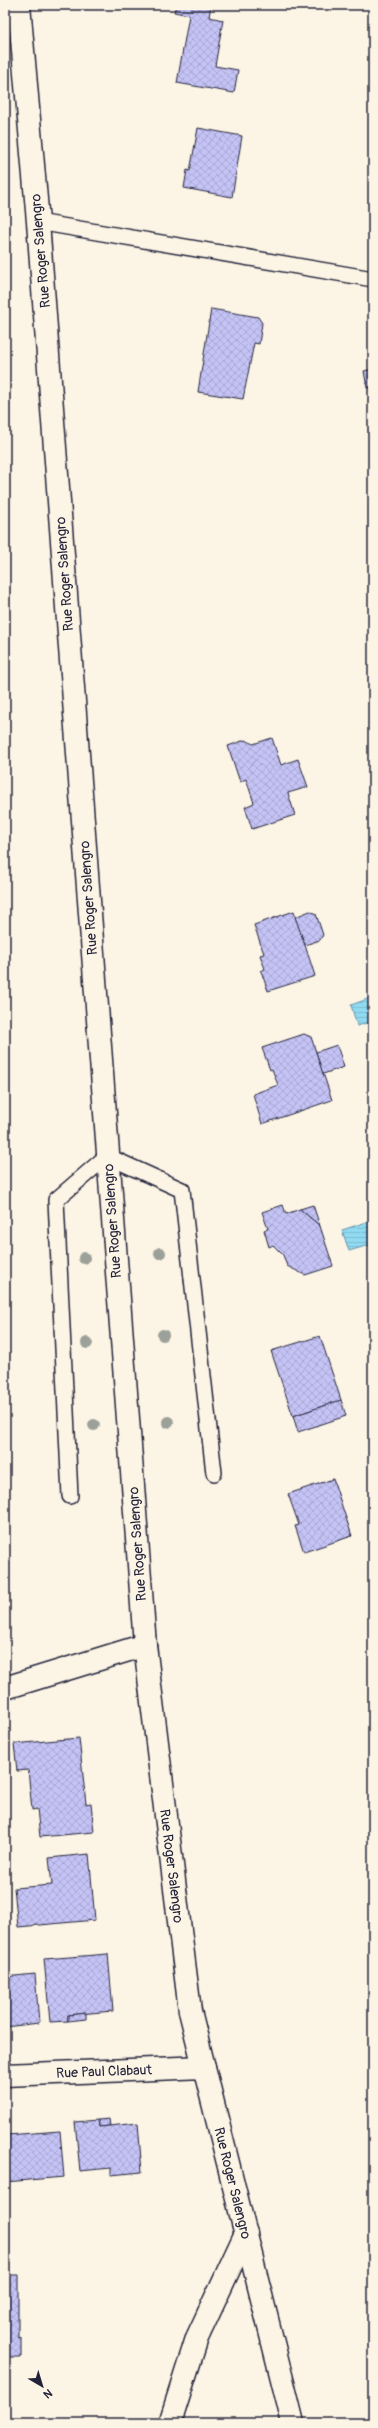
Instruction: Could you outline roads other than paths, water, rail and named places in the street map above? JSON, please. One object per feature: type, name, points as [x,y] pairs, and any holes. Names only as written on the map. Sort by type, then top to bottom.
[{"type":"street","name":"Rue Roger Salengro","points":[[19,5],[38,222],[107,1156],[145,1645],[190,2011],[293,2423]]},
{"type":"street","points":[[5,1688],[145,1645]]},
{"type":"street","name":"Rue Paul Clabaut","points":[[5,2075],[204,2067]]},
{"type":"street","points":[[170,2423],[197,2338],[246,2233]]},
{"type":"lane","points":[[38,222],[373,279]]},
{"type":"lane","points":[[70,1496],[56,1200],[107,1156],[182,1190],[214,1473]]},
{"type":"water","points":[[373,997],[373,1021],[357,1026],[351,1005]]},
{"type":"water","points":[[373,1220],[373,1244],[349,1251],[342,1230]]}]
